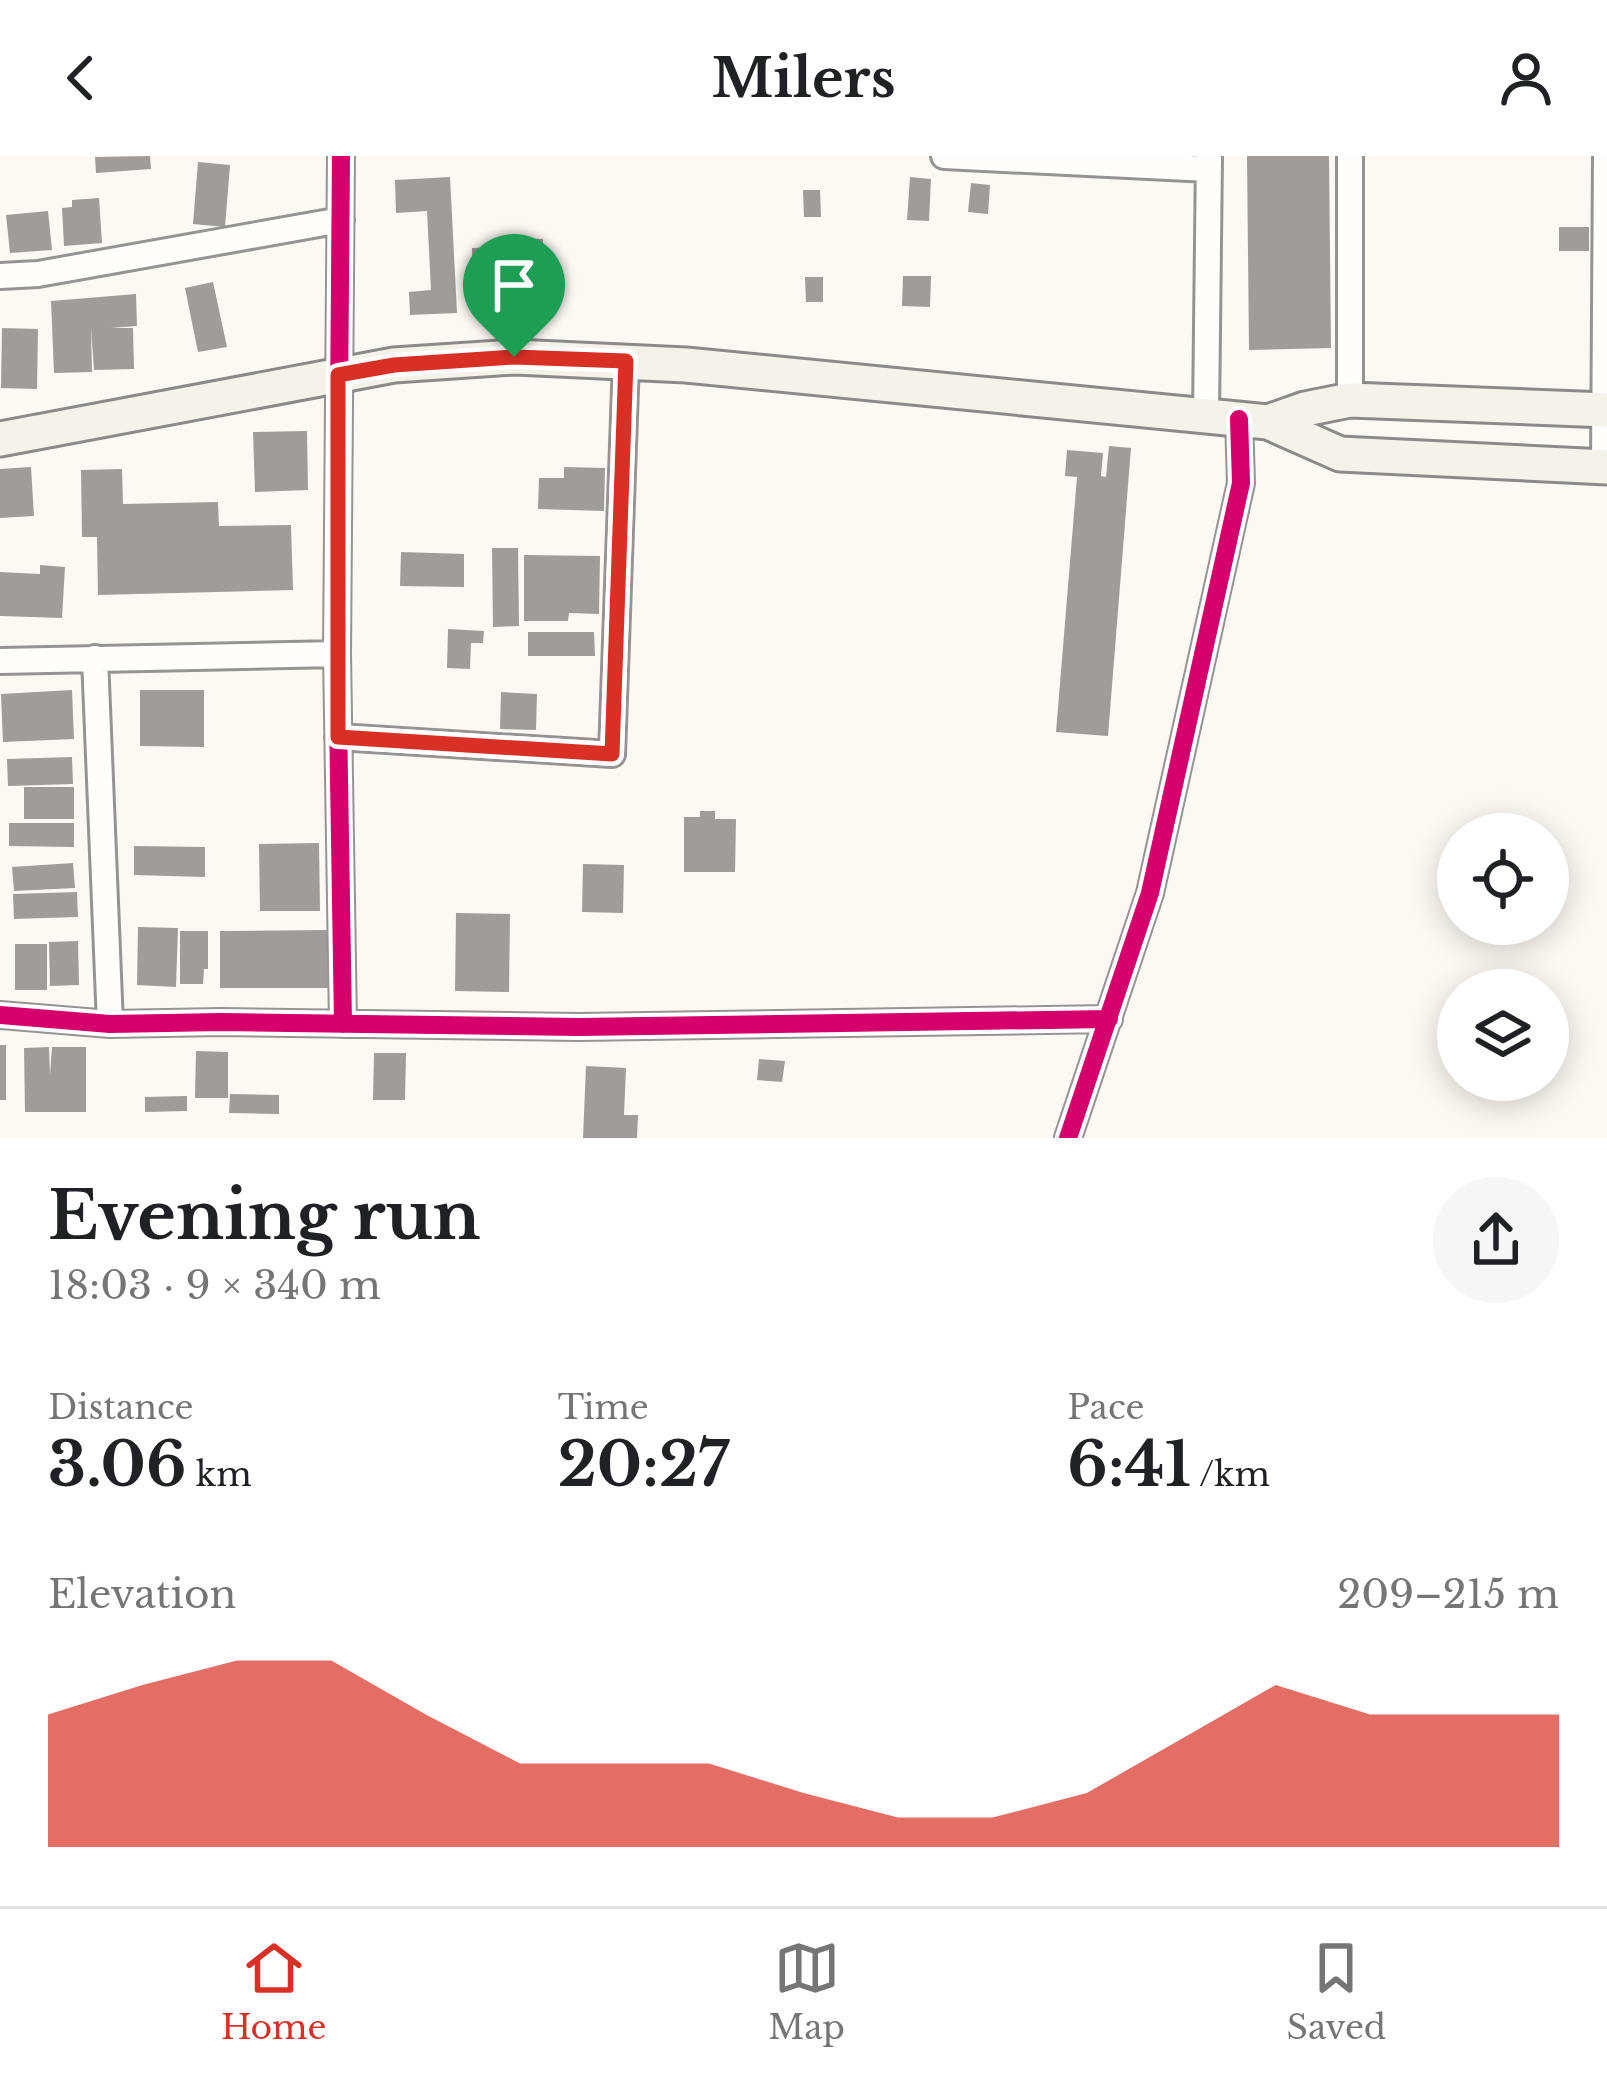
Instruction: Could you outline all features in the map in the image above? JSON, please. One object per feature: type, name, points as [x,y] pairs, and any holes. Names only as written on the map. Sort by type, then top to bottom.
[{"type":"main road","points":[[0,439],[394,365],[514,357],[626,361],[1238,419],[1340,454],[1605,467]]},
{"type":"main road","points":[[1238,419],[1350,400],[1605,410]]},
{"type":"street","points":[[341,156],[338,737],[343,1024]]},
{"type":"street","points":[[944,156],[1209,162],[1241,483],[1150,893],[1068,1138]]},
{"type":"street","points":[[1350,156],[1350,400]]},
{"type":"street","points":[[1605,467],[1606,156]]},
{"type":"street","points":[[0,276],[38,274],[341,220]]},
{"type":"street","points":[[338,737],[612,754],[626,361]]},
{"type":"street","points":[[0,661],[338,654]]},
{"type":"street","points":[[95,658],[110,1024]]},
{"type":"street","points":[[0,1015],[110,1024],[579,1028],[1109,1019]]},
{"type":"building","points":[[150,156],[151,169],[96,173],[95,157]]},
{"type":"building","points":[[1247,156],[1329,156],[1331,348],[1249,350]]},
{"type":"building","points":[[198,162],[230,165],[225,227],[193,224]]},
{"type":"building","points":[[450,177],[457,313],[410,315],[409,292],[431,290],[427,211],[396,213],[395,180]]},
{"type":"building","points":[[910,177],[931,179],[929,221],[907,220]]},
{"type":"building","points":[[971,183],[990,185],[988,214],[968,212]]},
{"type":"building","points":[[803,190],[820,190],[821,217],[804,217]]},
{"type":"building","points":[[99,198],[102,243],[64,246],[62,208],[72,207],[72,200]]},
{"type":"building","points":[[48,211],[52,250],[10,253],[6,215]]},
{"type":"building","points":[[1559,227],[1589,227],[1589,251],[1559,251]]},
{"type":"building","points":[[510,238],[543,239],[542,304],[509,303]]},
{"type":"building","points":[[502,247],[503,309],[473,309],[472,248]]},
{"type":"building","points":[[903,276],[931,276],[930,307],[902,306]]},
{"type":"building","points":[[805,277],[823,277],[823,302],[806,302]]},
{"type":"building","points":[[213,282],[227,347],[198,352],[185,288]]},
{"type":"building","points":[[136,294],[137,326],[110,328],[133,328],[134,369],[94,370],[91,328],[92,372],[54,373],[51,301]]},
{"type":"building","points":[[2,328],[38,329],[37,389],[1,388]]},
{"type":"building","points":[[307,431],[308,490],[255,492],[253,432]]},
{"type":"building","points":[[1109,446],[1131,448],[1108,736],[1056,732],[1077,477],[1065,476],[1067,450],[1103,453],[1101,476],[1106,477]]},
{"type":"building","points":[[31,467],[34,516],[0,518],[0,469]]},
{"type":"building","points":[[564,467],[605,468],[604,511],[538,509],[539,478],[564,478]]},
{"type":"building","points":[[122,469],[123,504],[218,502],[219,526],[291,525],[293,590],[98,595],[97,537],[82,537],[81,470]]},
{"type":"building","points":[[492,548],[518,548],[519,626],[493,627]]},
{"type":"building","points":[[401,552],[464,554],[464,587],[400,586]]},
{"type":"building","points":[[524,555],[600,556],[599,614],[569,613],[568,621],[524,621]]},
{"type":"building","points":[[40,565],[65,567],[62,618],[0,616],[0,572],[40,574]]},
{"type":"building","points":[[448,629],[484,631],[483,643],[471,643],[470,669],[447,668]]},
{"type":"building","points":[[528,632],[594,632],[595,656],[528,656]]},
{"type":"building","points":[[72,690],[74,739],[3,742],[1,694]]},
{"type":"building","points":[[140,690],[204,690],[204,747],[140,746]]},
{"type":"building","points":[[501,692],[537,694],[536,730],[500,729]]},
{"type":"building","points":[[72,757],[73,784],[8,786],[7,759]]},
{"type":"building","points":[[24,787],[74,787],[74,819],[24,819]]},
{"type":"building","points":[[700,811],[715,811],[715,819],[736,819],[735,872],[684,872],[684,817],[700,817]]},
{"type":"building","points":[[9,823],[74,823],[74,847],[9,846]]},
{"type":"building","points":[[319,843],[320,911],[260,911],[259,844]]},
{"type":"building","points":[[134,846],[205,847],[205,877],[134,875]]},
{"type":"building","points":[[73,863],[75,888],[14,891],[12,867]]},
{"type":"building","points":[[583,864],[624,865],[623,913],[582,912]]},
{"type":"building","points":[[77,892],[78,917],[14,919],[13,894]]},
{"type":"building","points":[[456,913],[510,914],[509,992],[455,991]]},
{"type":"building","points":[[138,927],[178,928],[176,987],[137,985]]},
{"type":"building","points":[[327,930],[328,988],[220,988],[220,931]]},
{"type":"building","points":[[180,931],[208,931],[203,984],[180,984]]},
{"type":"building","points":[[78,941],[79,985],[50,986],[49,942]]},
{"type":"building","points":[[15,944],[47,944],[47,990],[15,990]]},
{"type":"building","points":[[0,1045],[6,1045],[6,1100],[0,1100]]},
{"type":"building","points":[[49,1047],[50,1075],[52,1047],[86,1047],[86,1112],[25,1112],[24,1048]]},
{"type":"building","points":[[196,1051],[228,1052],[228,1098],[195,1098]]},
{"type":"building","points":[[374,1053],[406,1053],[405,1100],[373,1100]]},
{"type":"building","points":[[759,1059],[785,1061],[782,1082],[757,1080]]},
{"type":"building","points":[[586,1066],[626,1068],[624,1115],[638,1115],[637,1138],[583,1138]]},
{"type":"building","points":[[230,1094],[279,1095],[279,1114],[229,1113]]},
{"type":"building","points":[[187,1096],[187,1111],[145,1112],[145,1097]]},
{"type":"cycle path","points":[[341,156],[337,654],[343,1024]]},
{"type":"cycle path","points":[[1068,1138],[1150,893],[1241,483],[1239,419]]},
{"type":"cycle path","points":[[0,1015],[110,1024],[579,1027],[1109,1019]]},
{"type":"route","points":[[514,357],[626,361],[612,754],[338,737],[338,375],[394,365],[514,357]]}]
